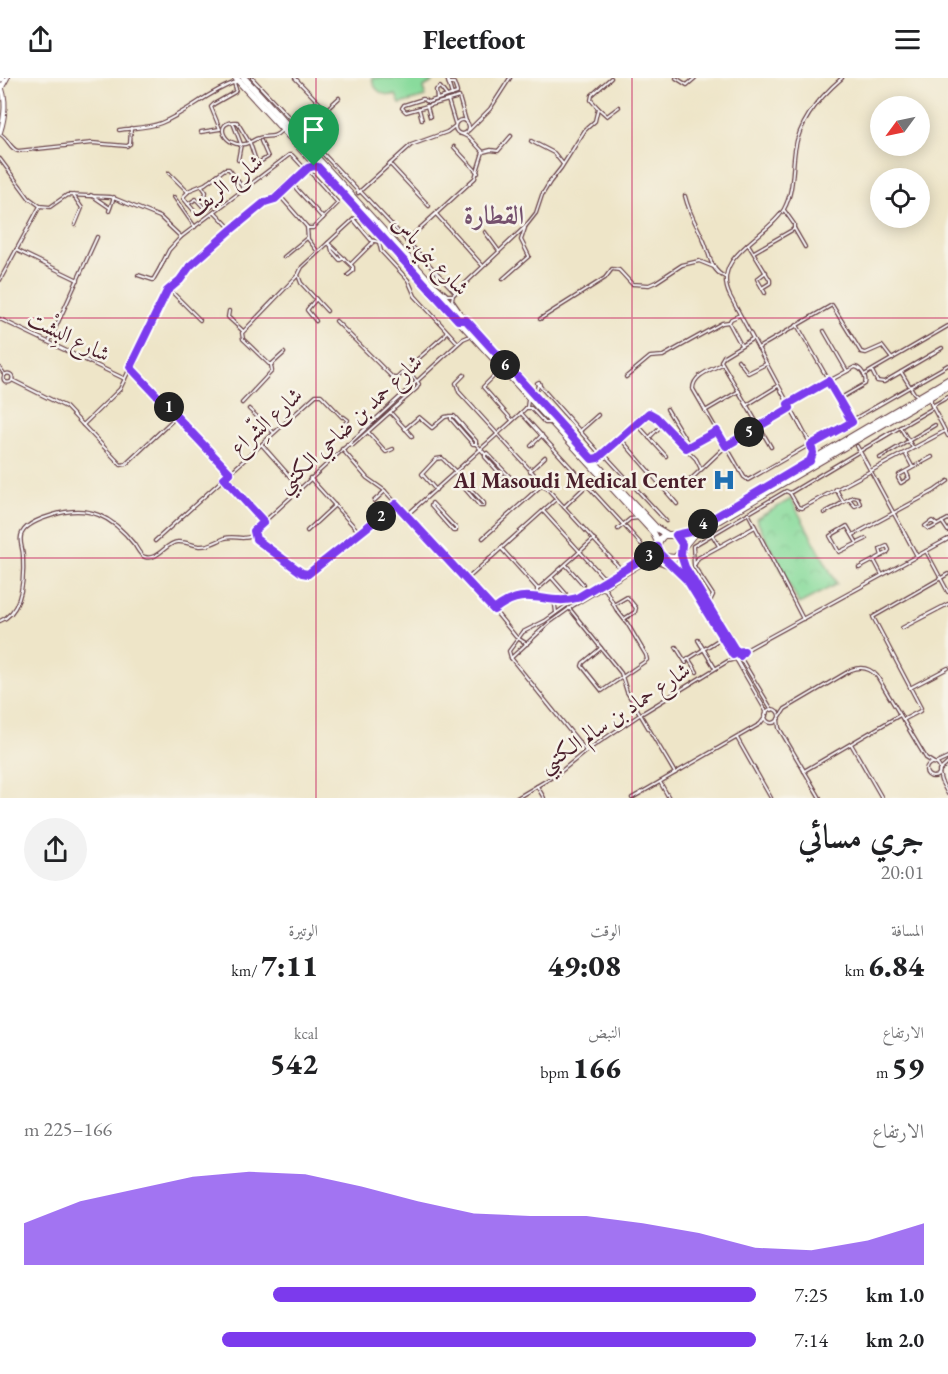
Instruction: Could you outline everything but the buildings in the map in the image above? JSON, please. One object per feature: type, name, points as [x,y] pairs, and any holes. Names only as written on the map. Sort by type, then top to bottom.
[{"type":"main road","name":"شارع بني ياس","points":[[237,80],[318,167],[460,312],[538,408],[654,534],[658,544]]},
{"type":"main road","name":"شارع بني ياس","points":[[237,80],[302,140],[345,189],[364,217],[458,320],[468,334],[527,392],[535,397],[656,528],[666,534]]},
{"type":"main road","points":[[458,320],[466,320]]},
{"type":"main road","points":[[948,380],[921,400],[712,529],[703,530],[687,539],[675,558],[663,557],[658,544],[666,534],[676,535],[690,532],[912,402],[921,400],[932,396],[948,386]]},
{"type":"main road","points":[[538,408],[547,415],[550,413]]},
{"type":"main road","points":[[676,535],[680,539],[682,549]]},
{"type":"street","points":[[7,78],[1,86],[0,133],[13,149],[18,151],[92,143],[128,146],[131,128]]},
{"type":"street","points":[[252,78],[454,294]]},
{"type":"street","points":[[295,78],[326,110]]},
{"type":"street","points":[[447,78],[452,95]]},
{"type":"street","points":[[462,134],[480,120],[496,101],[510,78]]},
{"type":"street","points":[[611,78],[592,95],[591,100],[607,116],[618,107]]},
{"type":"street","points":[[676,78],[685,85],[695,78]]},
{"type":"street","points":[[810,461],[813,455],[812,447],[727,291],[725,277],[732,261],[783,210],[791,189],[795,152],[802,127],[820,100],[842,78]]},
{"type":"street","points":[[119,130],[161,123],[237,80]]},
{"type":"street","points":[[237,80],[235,92],[211,107],[225,138],[241,144],[261,137],[268,138]]},
{"type":"street","points":[[448,83],[454,83],[472,139],[483,152]]},
{"type":"street","points":[[437,99],[436,91],[442,88],[458,133]]},
{"type":"street","points":[[458,95],[406,112],[402,107],[425,100],[428,102],[458,95]]},
{"type":"street","points":[[302,140],[303,131],[339,98]]},
{"type":"street","points":[[425,100],[430,117]]},
{"type":"street","points":[[460,312],[452,300],[454,294],[525,227],[538,210],[543,193],[584,131],[595,121],[598,108]]},
{"type":"street","points":[[419,109],[422,120]]},
{"type":"street","points":[[345,189],[353,194],[359,192],[414,143],[447,132],[460,120],[473,123],[480,120]]},
{"type":"street","points":[[232,122],[237,129],[241,144],[238,160]]},
{"type":"street","points":[[201,132],[222,129],[236,122],[250,142],[258,163],[268,157],[259,142],[277,135],[283,129]]},
{"type":"street","points":[[447,132],[462,134],[472,139]]},
{"type":"street","points":[[483,152],[491,150],[498,152],[511,136]]},
{"type":"street","points":[[531,141],[554,153],[563,164]]},
{"type":"street","points":[[454,147],[478,173]]},
{"type":"street","points":[[406,241],[473,180],[478,173],[483,152]]},
{"type":"street","name":"شارع الريف","points":[[138,275],[153,280],[165,258],[181,237],[289,155],[292,155],[307,169]]},
{"type":"street","points":[[0,159],[29,198],[40,206],[50,207],[64,196],[114,197],[160,216],[181,237]]},
{"type":"street","points":[[83,425],[116,395],[169,289],[180,280],[190,266],[231,230],[265,202],[279,196],[307,169],[311,159]]},
{"type":"street","points":[[390,164],[429,206]]},
{"type":"street","points":[[307,169],[318,167]]},
{"type":"street","points":[[195,212],[184,197],[188,192],[202,186],[226,168],[244,189]]},
{"type":"street","points":[[169,173],[188,192]]},
{"type":"street","points":[[307,227],[311,229],[338,203],[311,173]]},
{"type":"street","points":[[217,175],[222,182]]},
{"type":"street","points":[[292,184],[323,218]]},
{"type":"street","points":[[189,205],[194,199],[206,210],[214,203],[205,196],[207,192],[202,186]]},
{"type":"street","points":[[355,219],[359,207],[357,198],[359,192]]},
{"type":"street","points":[[73,195],[82,208],[75,225]]},
{"type":"street","points":[[90,195],[110,209],[114,197]]},
{"type":"street","points":[[279,196],[307,227],[308,238],[318,252]]},
{"type":"street","points":[[685,196],[692,220],[702,237],[714,267],[719,274],[725,277]]},
{"type":"street","points":[[174,197],[195,227]]},
{"type":"street","points":[[0,280],[40,206]]},
{"type":"street","points":[[783,210],[794,224],[805,247]]},
{"type":"street","points":[[214,211],[231,230]]},
{"type":"street","points":[[436,214],[483,266]]},
{"type":"street","points":[[271,365],[243,339],[244,331],[298,275],[302,267],[355,219],[364,217]]},
{"type":"street","points":[[355,219],[374,241],[379,242],[381,251],[408,280],[415,296],[458,343]]},
{"type":"street","points":[[503,279],[529,256],[521,240],[525,227]]},
{"type":"street","points":[[753,252],[794,228]]},
{"type":"street","points":[[485,232],[499,251]]},
{"type":"street","points":[[49,342],[98,237]]},
{"type":"street","points":[[284,257],[308,238]]},
{"type":"street","points":[[351,265],[374,241]]},
{"type":"street","points":[[328,243],[340,260],[344,258],[351,265],[353,269],[348,275]]},
{"type":"street","points":[[748,244],[770,282],[762,288]]},
{"type":"street","points":[[16,250],[79,280]]},
{"type":"street","points":[[540,319],[609,275],[612,269],[619,270],[632,284],[649,285],[682,265],[699,261],[714,267]]},
{"type":"street","points":[[765,293],[757,278],[766,272]]},
{"type":"street","points":[[298,275],[301,283],[327,311]]},
{"type":"street","points":[[434,285],[439,286],[447,295],[454,294]]},
{"type":"street","points":[[169,289],[200,320]]},
{"type":"street","points":[[316,299],[307,310],[316,321]]},
{"type":"street","points":[[758,348],[832,305],[861,352],[866,353],[882,346],[892,360]]},
{"type":"street","points":[[229,311],[228,317],[244,331]]},
{"type":"street","points":[[626,377],[650,357],[663,356],[740,315]]},
{"type":"street","name":"شارع البِشْت","points":[[0,319],[124,379]]},
{"type":"street","points":[[336,321],[393,378],[396,379],[407,371],[417,380],[417,387],[353,446],[347,444]]},
{"type":"street","points":[[729,322],[741,345]]},
{"type":"street","points":[[797,325],[852,422]]},
{"type":"street","points":[[864,375],[948,327]]},
{"type":"street","points":[[411,365],[447,331]]},
{"type":"street","points":[[824,331],[847,371]]},
{"type":"street","name":"شارع حمد بن ضاحي الكتبي","points":[[253,534],[310,478],[468,334]]},
{"type":"street","points":[[445,335],[451,335]]},
{"type":"street","points":[[753,338],[722,357],[722,364],[771,447]]},
{"type":"street","points":[[872,371],[877,381],[881,383],[942,348]]},
{"type":"street","points":[[271,365],[284,353]]},
{"type":"street","points":[[738,360],[748,373],[766,364]]},
{"type":"street","points":[[499,364],[498,371],[483,387],[512,420]]},
{"type":"street","points":[[722,364],[696,378],[693,383],[694,391],[744,477],[750,480],[812,447],[948,365]]},
{"type":"street","points":[[242,403],[272,370],[271,365]]},
{"type":"street","points":[[130,367],[230,473]]},
{"type":"street","points":[[788,404],[857,367],[864,375],[865,384],[839,399]]},
{"type":"street","points":[[0,368],[5,375],[4,381],[0,384]]},
{"type":"street","points":[[901,372],[914,393],[932,406]]},
{"type":"street","points":[[5,375],[10,374],[12,380],[66,407],[122,465],[177,416]]},
{"type":"street","points":[[464,375],[456,384],[458,391],[618,566]]},
{"type":"street","points":[[4,381],[8,383],[12,380]]},
{"type":"street","points":[[407,515],[521,413],[528,403],[527,392],[538,385]]},
{"type":"street","points":[[535,397],[538,385]]},
{"type":"street","points":[[538,385],[666,521]]},
{"type":"street","points":[[747,405],[778,386]]},
{"type":"street","points":[[705,411],[739,391]]},
{"type":"street","points":[[912,402],[914,393]]},
{"type":"street","name":"شارع الشِّراع","points":[[155,541],[318,394],[348,420],[343,426]]},
{"type":"street","points":[[932,396],[932,406],[948,435]]},
{"type":"street","points":[[698,570],[693,565],[693,546],[712,529],[748,513],[786,491],[790,493],[948,397]]},
{"type":"street","points":[[525,408],[531,408],[546,423],[552,423]]},
{"type":"street","points":[[688,482],[726,446],[790,408]]},
{"type":"street","points":[[249,409],[274,433]]},
{"type":"street","points":[[667,409],[687,442]]},
{"type":"street","points":[[390,412],[412,436]]},
{"type":"street","points":[[521,413],[641,544]]},
{"type":"street","points":[[596,461],[649,413],[654,415],[686,448],[701,469]]},
{"type":"street","points":[[580,431],[598,415]]},
{"type":"street","points":[[405,429],[419,417],[434,427],[445,417],[450,416],[473,444],[481,449],[485,456],[510,482],[511,478],[489,454],[485,454]]},
{"type":"street","points":[[636,423],[666,456]]},
{"type":"street","points":[[649,438],[663,424]]},
{"type":"street","points":[[880,458],[935,425]]},
{"type":"street","points":[[672,433],[678,427]]},
{"type":"street","points":[[900,427],[913,448]]},
{"type":"street","points":[[686,448],[717,431]]},
{"type":"street","points":[[790,493],[798,507],[801,508],[945,431]]},
{"type":"street","points":[[368,432],[386,452],[393,449]]},
{"type":"street","points":[[531,446],[542,435]]},
{"type":"street","points":[[620,438],[677,504]]},
{"type":"street","points":[[858,439],[857,446],[917,556]]},
{"type":"street","points":[[849,444],[857,446]]},
{"type":"street","points":[[261,445],[300,488]]},
{"type":"street","points":[[812,447],[820,453],[826,452]]},
{"type":"street","points":[[342,449],[367,478],[385,491],[517,638],[527,644]]},
{"type":"street","points":[[905,453],[913,467]]},
{"type":"street","points":[[530,471],[545,457]]},
{"type":"street","points":[[906,471],[932,457]]},
{"type":"street","points":[[436,490],[422,473],[436,459],[442,458],[480,506],[484,506],[484,503],[462,479],[459,479]]},
{"type":"street","points":[[224,478],[264,522]]},
{"type":"street","points":[[310,478],[360,533]]},
{"type":"street","points":[[853,535],[948,481]]},
{"type":"street","points":[[483,538],[543,484]]},
{"type":"street","points":[[564,507],[587,485]]},
{"type":"street","points":[[836,489],[843,502]]},
{"type":"street","points":[[374,501],[385,491]]},
{"type":"street","points":[[426,498],[431,507],[453,531],[456,531],[456,528],[434,504],[431,504]]},
{"type":"street","points":[[466,580],[555,499]]},
{"type":"street","points":[[824,513],[849,499]]},
{"type":"street","points":[[0,621],[9,615],[21,595],[23,558],[20,539],[22,533],[30,526],[53,515],[86,512],[100,514],[127,536],[142,556],[148,558],[154,557],[175,542],[203,546],[228,537],[243,539],[253,534],[256,539],[307,575],[396,504]]},
{"type":"street","points":[[307,531],[335,505]]},
{"type":"street","points":[[630,519],[631,508]]},
{"type":"street","points":[[543,511],[602,576],[610,578]]},
{"type":"street","points":[[748,513],[803,618]]},
{"type":"street","points":[[618,529],[630,519],[640,518]]},
{"type":"street","points":[[936,525],[948,519]]},
{"type":"street","points":[[942,522],[948,531]]},
{"type":"street","points":[[857,543],[849,527],[846,526],[832,533],[830,537],[839,552],[866,539]]},
{"type":"street","points":[[708,605],[713,593],[695,563],[755,527]]},
{"type":"street","points":[[712,529],[720,546]]},
{"type":"street","points":[[537,596],[538,589],[594,539]]},
{"type":"street","points":[[737,652],[744,651],[948,539]]},
{"type":"street","points":[[511,658],[557,615],[610,578],[649,555],[658,544]]},
{"type":"street","points":[[501,548],[538,589]]},
{"type":"street","points":[[682,549],[684,565],[778,718],[779,728],[820,798]]},
{"type":"street","points":[[926,551],[948,592]]},
{"type":"street","points":[[694,554],[700,558]]},
{"type":"street","points":[[859,568],[882,556]]},
{"type":"street","points":[[494,610],[513,598],[537,596],[565,600],[577,598],[607,585],[643,564],[663,557],[678,570],[696,593],[736,659],[770,723],[779,728]]},
{"type":"street","points":[[874,560],[882,575]]},
{"type":"street","points":[[643,564],[660,563],[678,570]]},
{"type":"street","points":[[566,565],[583,584]]},
{"type":"street","points":[[903,720],[921,709],[874,615],[948,574]]},
{"type":"street","points":[[601,586],[602,576]]},
{"type":"street","points":[[552,578],[566,594]]},
{"type":"street","points":[[606,590],[607,585]]},
{"type":"street","points":[[601,586],[606,590],[624,619],[646,656],[646,661]]},
{"type":"street","points":[[615,605],[627,597],[636,608],[635,612],[624,619]]},
{"type":"street","points":[[549,598],[555,605],[557,615]]},
{"type":"street","points":[[577,598],[569,608],[521,634],[508,652],[586,751]]},
{"type":"street","points":[[705,600],[710,600]]},
{"type":"street","points":[[902,628],[948,603]]},
{"type":"street","points":[[569,608],[623,676],[627,692],[675,773]]},
{"type":"street","points":[[513,632],[521,634]]},
{"type":"street","points":[[676,647],[685,662],[703,648],[723,637]]},
{"type":"street","points":[[698,640],[716,669]]},
{"type":"street","points":[[601,648],[583,663],[583,669],[602,691],[651,658]]},
{"type":"street","points":[[740,656],[744,651]]},
{"type":"street","name":"شارع حماد بن سالم الكتبي","points":[[517,798],[559,773],[586,751],[641,714],[716,669],[737,652]]},
{"type":"street","name":"شارع حماد بن سالم الكتبي","points":[[728,661],[740,656]]},
{"type":"street","points":[[688,658],[697,672]]},
{"type":"street","points":[[632,798],[736,737],[760,724],[770,723],[778,718],[785,709],[850,670],[861,668],[871,670],[877,676],[926,758],[928,775],[940,781],[948,794]]},
{"type":"street","points":[[910,688],[948,668]]},
{"type":"street","points":[[760,724],[766,714],[773,710],[785,709]]},
{"type":"street","points":[[804,771],[900,715]]},
{"type":"street","points":[[736,737],[771,798]]},
{"type":"street","points":[[850,744],[882,798]]},
{"type":"street","points":[[926,758],[934,763],[939,772],[940,781]]},
{"type":"street","points":[[927,767],[948,758]]},
{"type":"street","points":[[934,777],[948,763]]},
{"type":"street","points":[[660,782],[669,798]]},
{"type":"street","points":[[537,786],[544,798]]},
{"type":"green space","points":[[372,78],[435,78],[424,87],[425,97],[400,104],[396,95],[387,95],[377,89]]},
{"type":"green space","points":[[791,499],[837,584],[799,604],[756,519]]},
{"type":"place","name":"Al Masoudi Medical Center","points":[[724,480]]},
{"type":"district","name":"القطارة","points":[[494,215]]},
{"type":"route","points":[[314,166],[308,168],[275,199],[265,202],[243,220],[190,266],[180,280],[167,291],[130,367],[230,473],[224,478],[264,522],[254,531],[256,539],[302,573],[308,574],[396,504],[494,610],[501,604],[522,596],[565,600],[577,598],[654,552],[657,547],[660,554],[687,580],[733,655],[735,652],[737,652],[744,651],[740,656],[739,653],[738,653],[737,652],[736,651],[734,648],[685,567],[681,555],[683,547],[676,535],[690,532],[810,461],[813,457],[811,445],[852,422],[828,381],[788,404],[790,408],[726,446],[717,431],[686,448],[654,415],[649,413],[598,458],[592,459],[478,332],[466,320],[458,320],[318,167],[314,166]]}]
